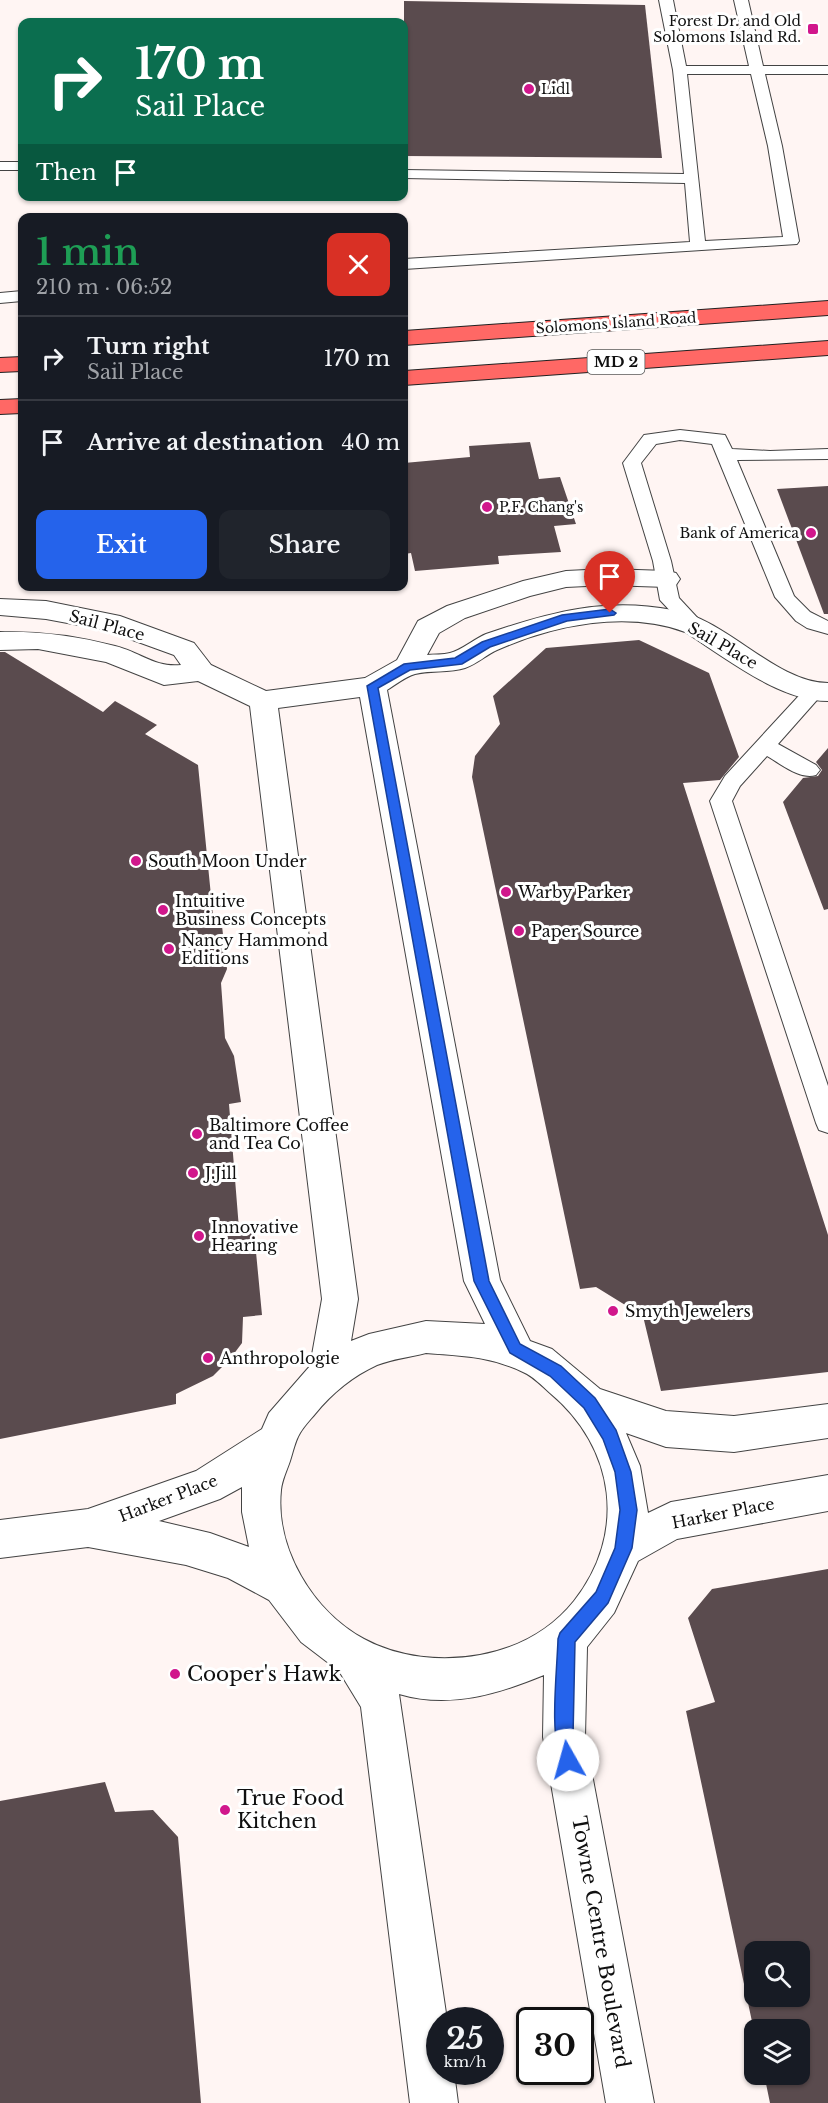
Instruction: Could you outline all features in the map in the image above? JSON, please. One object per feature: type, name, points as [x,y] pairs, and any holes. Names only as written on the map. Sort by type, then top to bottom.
[{"type":"highway","name":"Solomons Island Road","points":[[408,338],[828,308]]},
{"type":"highway","name":"MD 2","points":[[408,378],[828,348]]},
{"type":"highway","points":[[769,353],[828,365]]},
{"type":"highway","points":[[0,365],[18,364]]},
{"type":"highway","points":[[0,407],[18,406]]},
{"type":"street","points":[[408,666],[428,627],[456,612],[523,589],[566,579],[607,577],[667,579]]},
{"type":"street","name":"Sail Place","points":[[0,607],[46,610],[110,622],[184,649],[201,671],[263,701],[372,686],[408,666],[458,661],[486,645],[566,618],[610,613],[673,618],[695,626],[784,681],[821,692]]},
{"type":"street","name":"Sail Place","points":[[0,641],[38,640],[112,654],[164,676],[201,671]]},
{"type":"street","points":[[372,686],[482,1281],[515,1348]]},
{"type":"street","points":[[263,701],[340,1299],[327,1373]]},
{"type":"street","points":[[417,1336],[466,1336],[515,1348],[555,1371],[590,1403],[610,1436],[623,1472],[628,1510],[623,1548],[602,1597],[566,1639],[519,1666],[464,1679],[408,1676],[354,1657],[312,1624],[281,1583],[264,1536],[262,1489],[274,1442],[296,1404],[327,1373],[370,1349],[417,1336]]},
{"type":"street","points":[[590,1403],[666,1429],[734,1434],[828,1421]]},
{"type":"street","name":"Harker Place","points":[[0,1539],[88,1528],[206,1486],[224,1477],[274,1442]]},
{"type":"street","name":"Harker Place","points":[[623,1548],[671,1521],[828,1492]]},
{"type":"street","name":"Harker Place","points":[[88,1528],[224,1556],[281,1583]]},
{"type":"street","name":"Towne Centre Boulevard","points":[[566,1639],[564,1737],[630,2103]]},
{"type":"street","points":[[354,1657],[381,1701],[434,2103]]},
{"type":"lane","points":[[666,0],[680,70],[698,246]]},
{"type":"lane","points":[[408,264],[791,241],[775,146],[741,0]]},
{"type":"lane","points":[[680,70],[828,70]]},
{"type":"lane","points":[[0,166],[18,166]]},
{"type":"lane","points":[[408,174],[692,179]]},
{"type":"lane","points":[[0,298],[18,296]]},
{"type":"lane","points":[[695,626],[670,600],[667,579],[632,463],[650,440],[680,435],[719,439],[727,453],[784,597],[796,612],[814,625],[828,628]]},
{"type":"lane","points":[[727,453],[770,456],[828,454]]},
{"type":"lane","points":[[821,692],[732,781],[721,801],[828,1123]]},
{"type":"lane","points":[[765,746],[809,770]]},
{"type":"building","name":"Lidl","points":[[404,1],[645,5],[662,158],[408,156],[408,18],[404,18]]},
{"type":"building","name":"P.F. Chang's","points":[[530,442],[539,479],[560,477],[576,524],[554,526],[561,552],[498,556],[499,564],[415,571],[411,553],[408,553],[408,463],[470,457],[469,446]]},
{"type":"building","name":"Bank of America","points":[[828,486],[828,614],[824,614],[777,489]]},
{"type":"building","points":[[639,640],[709,673],[739,757],[720,780],[683,783],[828,1235],[828,1372],[661,1391],[643,1316],[596,1287],[580,1289],[472,777],[475,756],[500,724],[493,696],[546,648]]},
{"type":"building","points":[[0,652],[5,652],[103,712],[115,701],[157,725],[145,734],[198,765],[214,926],[222,926],[227,969],[221,983],[225,1038],[234,1056],[241,1102],[229,1104],[239,1229],[254,1231],[262,1315],[243,1317],[242,1343],[230,1359],[213,1376],[176,1394],[176,1404],[0,1439]]},
{"type":"building","points":[[828,748],[828,909],[824,910],[783,802],[803,778],[818,776],[822,770],[816,762]]},
{"type":"building","points":[[828,1569],[828,2103],[770,2103],[766,2085],[810,2085],[810,2019],[751,2019],[749,2007],[810,2007],[810,1941],[744,1941],[744,1984],[686,1711],[715,1702],[688,1618],[712,1589]]},
{"type":"building","points":[[105,1782],[115,1812],[153,1810],[178,1837],[201,2103],[0,2103],[0,1801]]},
{"type":"place","name":"Forest Dr. and Old Solomons Island Rd.","points":[[813,29]]},
{"type":"place","name":"Lidl","points":[[529,89]]},
{"type":"place","name":"P.F. Chang's","points":[[487,507]]},
{"type":"place","name":"Bank of America","points":[[811,533]]},
{"type":"place","name":"South Moon Under","points":[[136,861]]},
{"type":"place","name":"Warby Parker","points":[[506,892]]},
{"type":"place","name":"Intuitive Business Concepts","points":[[163,910]]},
{"type":"place","name":"Paper Source","points":[[519,931]]},
{"type":"place","name":"Nancy Hammond Editions","points":[[169,949]]},
{"type":"place","name":"Baltimore Coffee and Tea Co","points":[[197,1134]]},
{"type":"place","name":"J.Jill","points":[[193,1173]]},
{"type":"place","name":"Innovative Hearing","points":[[199,1236]]},
{"type":"place","name":"Smyth Jewelers","points":[[613,1311]]},
{"type":"place","name":"Anthropologie","points":[[208,1358]]},
{"type":"place","name":"Cooper's Hawk","points":[[175,1674]]},
{"type":"place","name":"True Food Kitchen","points":[[225,1810]]},
{"type":"route","points":[[568,1760],[564,1737],[566,1639],[602,1597],[623,1548],[628,1510],[623,1472],[610,1436],[590,1403],[555,1371],[515,1348],[482,1281],[372,686],[408,666],[458,661],[486,645],[523,631],[566,618],[610,613]]}]
